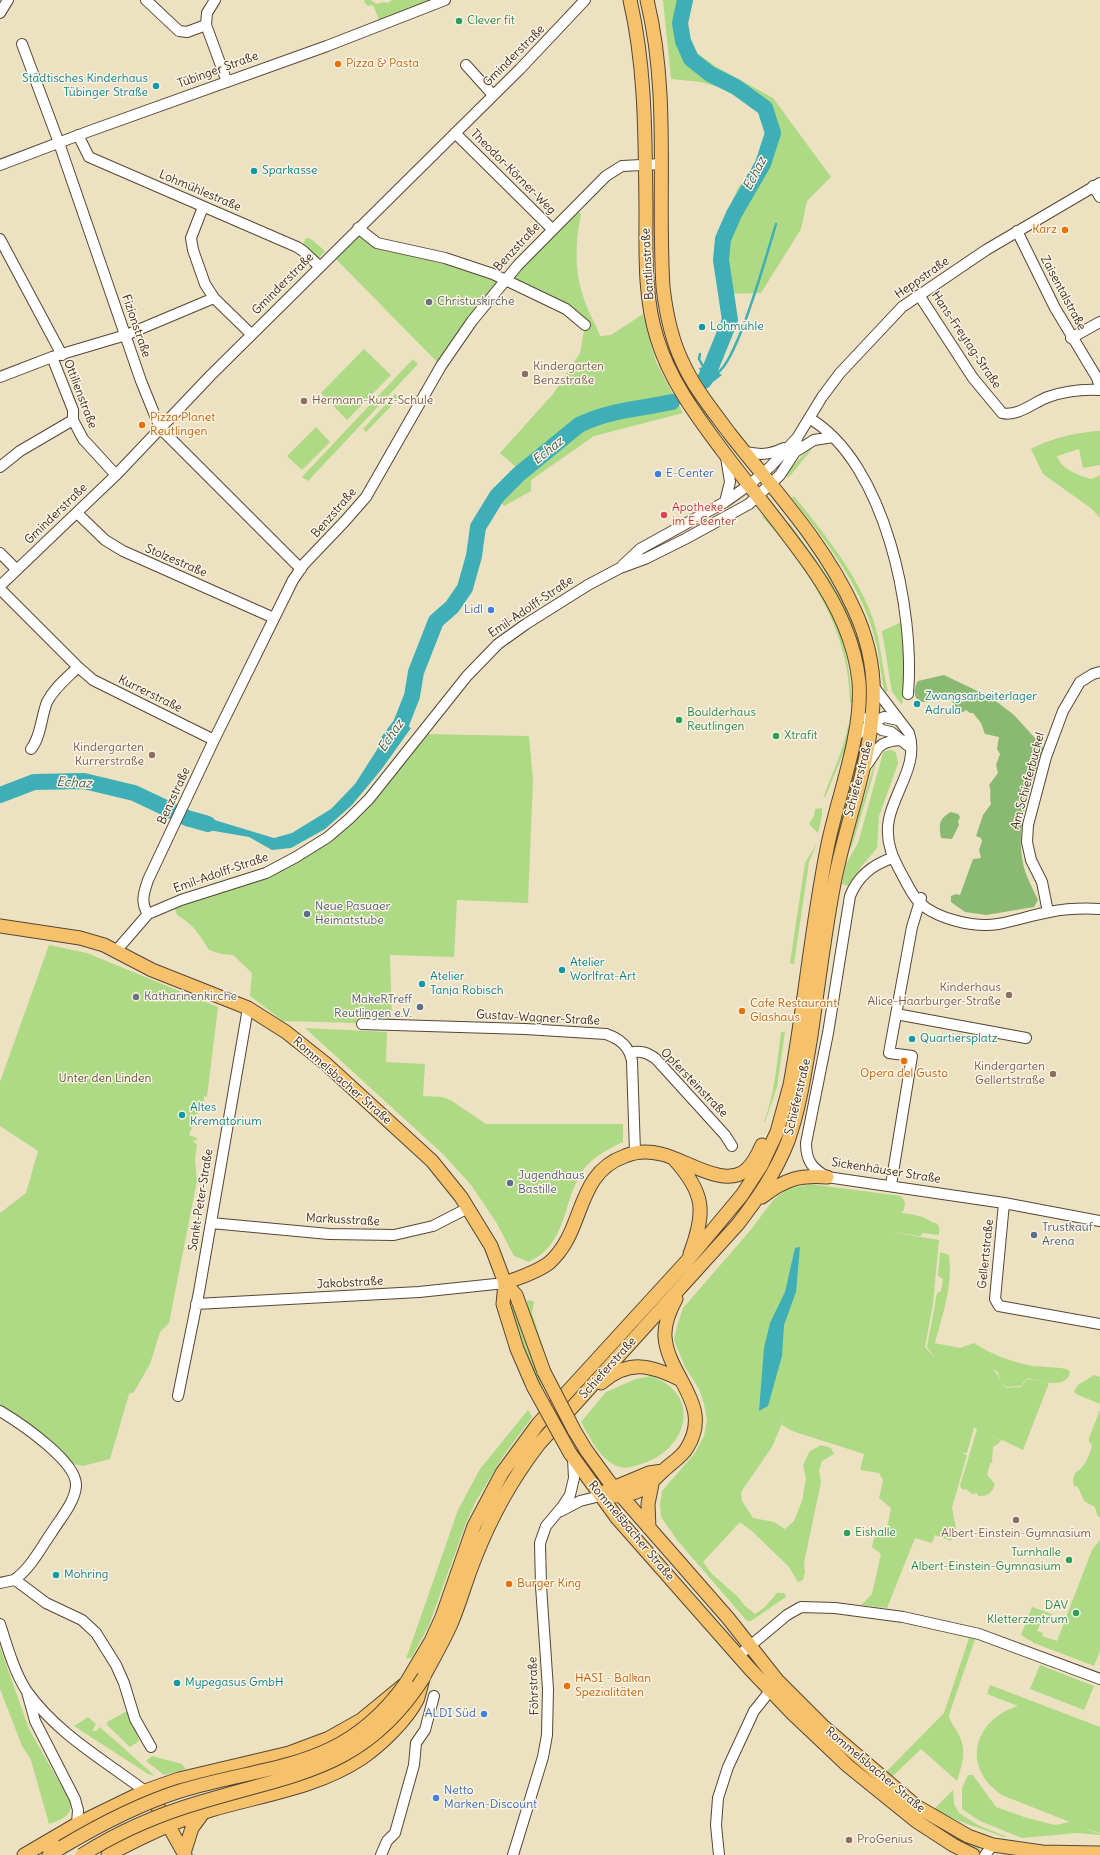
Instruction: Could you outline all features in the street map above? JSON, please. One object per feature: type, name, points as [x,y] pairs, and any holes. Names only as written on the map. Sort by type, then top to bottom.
[{"type":"main road","name":"Bantlinstraße","points":[[630,0],[637,33],[643,78],[646,258],[652,317],[664,359],[685,399],[758,497]]},
{"type":"main road","name":"Bantlinstraße","points":[[647,0],[655,36],[658,69],[662,164],[662,269],[666,307],[672,332],[682,360],[693,382],[770,485]]},
{"type":"main road","points":[[638,280],[646,258]]},
{"type":"main road","name":"Schieferstraße","points":[[442,1630],[500,1502],[526,1461],[575,1404],[730,1234],[753,1205],[778,1164],[795,1118],[806,1070],[833,890],[845,834],[863,769],[872,723],[874,687],[872,661],[855,610],[833,568],[770,485]]},
{"type":"main road","name":"Schieferstraße","points":[[442,1630],[474,1526],[490,1494],[509,1463],[538,1424],[727,1216],[761,1166],[777,1132],[790,1085],[818,892],[859,706],[859,681],[847,631],[824,587],[758,497]]},
{"type":"main road","points":[[780,525],[793,514]]},
{"type":"main road","points":[[0,926],[95,941],[116,951]]},
{"type":"main road","name":"Rommelsbacher Straße","points":[[116,951],[152,970],[248,1008],[286,1032],[330,1068],[432,1161],[452,1184],[490,1246],[505,1283],[516,1296],[544,1372],[586,1450],[617,1492],[778,1680],[824,1727],[916,1806],[968,1836],[991,1852],[1100,1853]]},
{"type":"main road","points":[[505,1283],[537,1271],[554,1258],[566,1243],[572,1232],[588,1189],[595,1177],[609,1164],[625,1156],[635,1152],[653,1152],[673,1158],[718,1176],[732,1177],[740,1174],[751,1165],[758,1154],[771,1124],[779,1100],[790,1085]]},
{"type":"main road","points":[[673,1158],[685,1171],[694,1186],[701,1212],[699,1229],[687,1261]]},
{"type":"main road","points":[[753,1205],[777,1186],[794,1178],[803,1176],[827,1177]]},
{"type":"main road","name":"Rommelsbacher Straße","points":[[505,1283],[503,1304],[517,1349],[533,1386],[572,1455],[617,1518],[738,1656],[771,1691],[848,1766],[932,1832],[973,1855]]},
{"type":"main road","points":[[600,1496],[617,1492],[639,1491],[652,1484],[663,1471],[681,1456],[687,1447],[694,1430],[694,1406],[669,1352],[665,1337],[667,1320],[681,1288]]},
{"type":"main road","points":[[575,1404],[606,1379],[633,1367],[648,1366],[681,1380]]},
{"type":"main road","points":[[617,1492],[649,1473],[663,1471]]},
{"type":"main road","points":[[649,1528],[648,1504],[652,1484]]},
{"type":"main road","points":[[108,1855],[170,1825],[189,1823],[203,1813],[300,1786],[333,1774],[361,1759],[383,1741],[405,1717],[417,1700],[442,1630]]},
{"type":"main road","points":[[49,1855],[99,1827],[160,1799],[193,1788],[290,1765],[334,1748],[370,1724],[392,1702],[442,1630]]},
{"type":"main road","points":[[82,1855],[118,1836],[171,1812],[202,1802],[281,1781],[340,1758],[367,1740],[390,1721],[401,1709],[424,1677]]},
{"type":"main road","points":[[24,1855],[77,1824],[145,1791],[179,1779],[273,1757],[319,1743],[361,1720],[406,1682]]},
{"type":"main road","points":[[145,1791],[155,1802],[170,1825],[184,1854]]},
{"type":"main road","points":[[184,1854],[189,1823]]},
{"type":"street","points":[[0,13],[8,0]]},
{"type":"street","points":[[146,0],[179,31],[187,32],[206,25]]},
{"type":"street","points":[[214,0],[207,13],[206,25],[227,82]]},
{"type":"street","name":"Tübinger Straße","points":[[0,165],[78,135],[394,21],[446,0]]},
{"type":"street","name":"Gminderstraße","points":[[0,586],[16,569],[116,475],[251,334],[493,95],[585,0]]},
{"type":"street","name":"Fizionstraße","points":[[22,44],[59,143],[141,381],[160,428],[301,569]]},
{"type":"street","points":[[466,65],[493,95]]},
{"type":"street","name":"Theodor-Körner-Weg","points":[[455,133],[552,229]]},
{"type":"street","name":"Lohmühlestraße","points":[[78,135],[89,157],[297,247],[319,266]]},
{"type":"street","name":"Benzstraße","points":[[148,914],[143,905],[143,895],[148,880],[274,618],[301,569],[363,500],[441,366],[476,316],[505,279],[599,182],[617,168],[628,165],[662,164]]},
{"type":"street","points":[[1097,185],[1100,197]]},
{"type":"street","name":"Heppstraße","points":[[758,497],[780,475],[797,438],[830,385],[895,313],[919,295],[1016,232],[1097,185]]},
{"type":"street","points":[[203,207],[192,233],[191,243],[205,284],[214,298],[251,334]]},
{"type":"street","points":[[358,228],[377,244],[445,258],[505,279],[566,309],[585,325]]},
{"type":"street","name":"Zaisentalstraße","points":[[1016,232],[1071,338],[1097,378],[1100,388]]},
{"type":"street","name":"Ottilienstraße","points":[[0,239],[62,355]]},
{"type":"street","name":"Hans-Freytag-Straße","points":[[919,295],[972,378],[1002,413],[1012,413],[1061,393],[1100,388]]},
{"type":"street","points":[[0,375],[126,334],[214,298]]},
{"type":"street","points":[[1071,338],[1100,322]]},
{"type":"street","name":"Ottilienstraße","points":[[52,357],[72,410],[73,420],[83,439],[116,475]]},
{"type":"street","points":[[809,418],[833,437],[853,461],[878,510],[891,547],[903,597],[907,625],[908,694]]},
{"type":"street","points":[[0,467],[20,451],[73,420]]},
{"type":"street","points":[[745,452],[763,455],[770,454],[791,449],[814,440],[833,437]]},
{"type":"street","points":[[749,485],[791,449]]},
{"type":"street","points":[[726,455],[730,482],[725,502],[729,504],[734,513]]},
{"type":"street","name":"Emil-Adolff-Straße","points":[[620,568],[640,549],[725,502],[749,485]]},
{"type":"street","name":"Emil-Adolff-Straße","points":[[116,951],[148,914],[182,900],[266,873],[296,857],[328,837],[369,799],[458,688],[491,651],[507,637],[537,616],[588,585],[620,568],[647,558],[734,513],[758,497]]},
{"type":"street","name":"Stolzestraße","points":[[77,513],[105,540],[123,551],[274,618]]},
{"type":"street","points":[[0,553],[16,569]]},
{"type":"street","name":"Kurrerstraße","points":[[0,589],[93,680],[214,740]]},
{"type":"street","points":[[31,749],[37,740],[48,700],[57,687],[78,667]]},
{"type":"street","name":"Am Schieferbuckel","points":[[1048,912],[1042,882],[1031,860],[1026,842],[1028,825],[1046,757],[1063,711],[1080,682],[1100,672]]},
{"type":"street","points":[[874,687],[909,733],[911,741],[909,764],[889,818],[889,842],[892,858],[906,882],[913,887],[920,899],[952,919],[976,925],[998,924],[1048,912],[1068,909],[1100,909]]},
{"type":"street","points":[[859,706],[872,723],[882,730],[891,732],[911,748]]},
{"type":"street","points":[[853,738],[872,723],[884,718],[898,720]]},
{"type":"street","points":[[863,769],[871,761],[875,752],[881,745],[900,740]]},
{"type":"street","name":"Sickenhäuser Straße","points":[[892,858],[880,863],[866,872],[854,886],[849,901],[828,1033],[806,1143],[806,1153],[811,1166],[827,1177],[891,1185],[1004,1203],[1100,1221]]},
{"type":"street","points":[[891,1185],[912,1056],[889,1052],[912,927],[920,899]]},
{"type":"street","name":"Sankt-Peter-Straße","points":[[178,1396],[196,1304],[248,1008]]},
{"type":"street","points":[[896,1014],[1026,1038]]},
{"type":"street","name":"Gustav-Wagner-Straße","points":[[362,1024],[606,1034],[624,1043],[630,1053]]},
{"type":"street","name":"Opfersteinstraße","points":[[630,1053],[640,1051],[656,1060],[726,1135],[732,1146]]},
{"type":"street","points":[[630,1053],[633,1076],[635,1152]]},
{"type":"street","name":"Gellertstraße","points":[[1004,1203],[995,1299],[999,1306],[1100,1324]]},
{"type":"street","name":"Markusstraße","points":[[210,1223],[374,1236],[401,1234],[433,1226],[468,1208]]},
{"type":"street","name":"Jakobstraße","points":[[196,1304],[380,1294],[505,1283]]},
{"type":"street","points":[[0,1411],[24,1426],[66,1463],[76,1479],[77,1485],[73,1499],[32,1563],[14,1580],[0,1583]]},
{"type":"street","name":"Föhrstraße","points":[[513,1855],[546,1743],[548,1689],[540,1554],[542,1535],[546,1526],[562,1507],[572,1489],[574,1478],[572,1455]]},
{"type":"street","name":"Föhrstraße","points":[[555,1515],[580,1501],[600,1496]]},
{"type":"street","points":[[14,1580],[46,1603],[82,1620],[96,1632],[116,1665],[135,1720],[151,1747]]},
{"type":"street","points":[[738,1656],[787,1614],[801,1607],[835,1608],[909,1618],[979,1634],[1100,1679]]},
{"type":"street","points":[[0,1624],[16,1669],[26,1690],[35,1721],[75,1800],[78,1810],[77,1824]]},
{"type":"street","points":[[719,1855],[716,1825],[718,1798],[728,1767],[754,1712],[778,1680]]},
{"type":"street","points":[[26,1690],[53,1723],[145,1791]]},
{"type":"street","points":[[381,1855],[387,1841],[395,1833],[414,1765],[416,1743],[425,1730],[434,1696]]},
{"type":"green space","points":[[365,0],[371,0],[376,4],[384,2],[388,3],[392,0],[432,0],[379,20],[374,7],[372,5],[368,6],[364,2]]},
{"type":"green space","points":[[663,0],[693,0],[687,24],[690,38],[697,53],[715,66],[773,98],[831,177],[807,201],[801,229],[761,293],[719,294],[717,271],[721,226],[737,190],[762,154],[767,128],[758,109],[735,92],[701,82],[671,79]]},
{"type":"green space","points":[[573,208],[581,214],[577,247],[577,269],[581,291],[600,336],[611,335],[643,314],[656,362],[683,413],[594,436],[531,480],[531,491],[504,506],[496,495],[519,470],[500,453],[553,394],[584,347],[580,353],[585,325],[505,279]]},
{"type":"green space","points":[[358,228],[371,240],[505,279],[441,366],[331,254]]},
{"type":"green space","points":[[306,238],[311,239],[325,251],[317,260],[302,246]]},
{"type":"green space","points":[[364,349],[391,375],[347,420],[321,393]]},
{"type":"green space","points":[[413,359],[418,364],[308,481],[302,477]]},
{"type":"green space","points":[[395,394],[399,398],[366,432],[363,429]]},
{"type":"green space","points":[[316,427],[330,442],[302,470],[287,456]]},
{"type":"green space","points":[[1100,431],[1100,465],[1083,468],[1079,449],[1057,456],[1062,465],[1076,474],[1092,479],[1100,475],[1100,518],[1092,509],[1043,474],[1031,449],[1065,436]]},
{"type":"green space","points":[[812,446],[811,450],[790,476],[786,477],[790,469]]},
{"type":"green space","points":[[794,496],[839,554],[858,585],[876,628],[888,691],[885,692],[876,642],[860,597],[829,546],[792,498]]},
{"type":"green space","points":[[762,515],[771,522],[802,562],[827,600],[839,628],[843,642],[849,672],[852,703],[850,703],[846,663],[835,626],[827,609],[807,575]]},
{"type":"green space","points":[[789,523],[835,588],[853,623],[860,642],[868,676],[869,703],[866,703],[863,662],[853,627],[786,526]]},
{"type":"green space","points":[[902,622],[904,682],[902,705],[892,692],[882,631]]},
{"type":"green space","points":[[944,675],[992,698],[1014,715],[1044,748],[1026,804],[1021,833],[1021,848],[1024,868],[1038,900],[1034,907],[986,915],[965,912],[951,902],[951,896],[956,894],[960,895],[973,859],[981,858],[979,850],[982,841],[981,838],[976,836],[983,815],[991,804],[989,785],[998,773],[996,765],[1000,754],[997,749],[999,737],[985,734],[981,723],[973,713],[966,710],[960,714],[947,693],[926,702],[919,701],[917,699],[915,690],[918,681]]},
{"type":"green space","points":[[848,725],[850,729],[846,747],[823,799],[840,753]]},
{"type":"green space","points":[[863,732],[863,748],[835,848],[823,914],[820,914],[832,847],[856,748]]},
{"type":"green space","points":[[422,734],[529,736],[533,780],[528,903],[457,900],[454,957],[390,955],[392,1024],[283,1021],[250,996],[252,973],[233,955],[221,954],[209,950],[196,930],[177,915],[175,909],[192,897],[255,877],[343,824]]},
{"type":"green space","points":[[892,750],[896,753],[898,763],[879,816],[877,848],[861,867],[849,886],[842,884],[846,864],[858,843],[883,753]]},
{"type":"green space","points":[[876,758],[872,779],[852,846],[846,855]]},
{"type":"green space","points":[[822,808],[822,816],[818,833],[809,824],[814,816],[815,809]]},
{"type":"green space","points":[[951,812],[958,814],[960,817],[958,822],[959,825],[952,839],[941,838],[940,823],[944,817]]},
{"type":"green space","points":[[817,843],[809,862],[794,964],[790,963],[805,863]]},
{"type":"green space","name":"Unter den Linden","points":[[49,945],[87,953],[218,1007],[207,1097],[204,1096],[204,1101],[200,1103],[195,1125],[193,1125],[189,1135],[197,1138],[196,1141],[192,1140],[197,1145],[195,1160],[197,1181],[169,1323],[160,1332],[150,1364],[134,1392],[129,1394],[110,1459],[83,1466],[67,1463],[0,1410],[0,1213],[26,1193],[38,1151],[0,1126],[0,1082]]},
{"type":"green space","points":[[305,1028],[387,1032],[386,1062],[425,1064],[423,1096],[442,1097],[452,1101],[486,1124],[623,1124],[623,1142],[604,1152],[587,1165],[575,1186],[558,1232],[552,1242],[542,1253],[529,1262],[514,1256],[496,1222],[471,1185],[444,1155]]},
{"type":"green space","points":[[781,1032],[785,1032],[777,1087],[764,1122],[773,1089]]},
{"type":"green space","points":[[810,1184],[901,1196],[905,1202],[904,1210],[901,1213],[922,1217],[938,1225],[939,1235],[923,1233],[920,1236],[885,1231],[939,1240],[933,1304],[925,1347],[935,1358],[927,1347],[937,1293],[941,1291],[943,1279],[938,1276],[940,1252],[949,1255],[950,1277],[944,1310],[935,1343],[960,1348],[974,1343],[994,1354],[1017,1362],[1032,1366],[1067,1369],[1070,1372],[1068,1378],[1059,1383],[1027,1378],[1021,1386],[1006,1387],[1002,1383],[1006,1388],[1021,1387],[1027,1379],[1049,1383],[1023,1450],[987,1433],[1001,1440],[993,1447],[992,1462],[987,1475],[995,1484],[994,1487],[987,1495],[981,1496],[978,1496],[977,1493],[972,1494],[966,1489],[963,1490],[960,1486],[977,1429],[973,1427],[967,1453],[962,1453],[967,1455],[952,1508],[956,1528],[951,1541],[935,1535],[932,1543],[915,1538],[887,1608],[861,1605],[872,1594],[881,1554],[872,1547],[875,1534],[886,1533],[891,1508],[879,1498],[883,1480],[879,1473],[860,1470],[864,1454],[792,1431],[782,1425],[784,1419],[772,1447],[741,1492],[742,1501],[753,1518],[774,1522],[785,1529],[794,1521],[802,1501],[806,1479],[803,1465],[810,1451],[821,1445],[831,1448],[834,1454],[822,1461],[819,1470],[821,1482],[804,1563],[805,1572],[803,1580],[798,1582],[789,1567],[753,1532],[740,1522],[703,1562],[712,1574],[755,1614],[765,1607],[777,1593],[784,1593],[786,1597],[751,1621],[747,1621],[677,1540],[661,1517],[660,1504],[662,1491],[695,1453],[704,1436],[707,1420],[699,1389],[685,1367],[674,1340],[683,1308],[749,1232],[774,1199],[788,1189]],"holes":[[[993,1370],[997,1371],[1002,1382],[997,1374]]]},
{"type":"green space","points":[[530,1300],[534,1302],[532,1313],[545,1353],[546,1361],[528,1311],[527,1301]]},
{"type":"green space","points":[[515,1305],[548,1394],[530,1368],[509,1307]]},
{"type":"green space","points":[[1094,1375],[1100,1377],[1100,1404],[1076,1394],[1074,1391],[1078,1385]]},
{"type":"green space","points":[[651,1376],[668,1385],[678,1396],[683,1409],[683,1422],[678,1435],[669,1447],[657,1457],[641,1464],[625,1468],[620,1467],[607,1460],[602,1455],[592,1442],[581,1422],[606,1392],[636,1379]]},
{"type":"green space","points":[[528,1410],[532,1417],[502,1458],[476,1501],[466,1523],[429,1625],[412,1657],[406,1659],[458,1510],[480,1469]]},
{"type":"green space","points":[[1100,1410],[1100,1518],[1097,1515],[1095,1507],[1084,1501],[1078,1487],[1074,1486],[1073,1480],[1075,1473],[1084,1465],[1090,1453],[1092,1446],[1089,1438]]},
{"type":"green space","points":[[1100,1540],[1100,1651],[1094,1666],[1034,1643],[1021,1635],[1032,1607],[1052,1614],[1051,1617],[1044,1614],[1037,1631],[1043,1633],[1042,1636],[1057,1641],[1092,1550]]},
{"type":"green space","points":[[969,1638],[975,1639],[949,1715],[963,1747],[962,1764],[957,1781],[921,1749],[892,1777],[886,1772],[944,1713]]},
{"type":"green space","points":[[0,1647],[29,1729],[70,1801],[71,1806],[68,1814],[62,1819],[49,1824],[31,1760],[22,1746],[0,1689]]},
{"type":"green space","points":[[1040,1665],[1094,1686],[1084,1710],[1030,1689]]},
{"type":"green space","points":[[990,1685],[1100,1727],[1100,1833],[1083,1828],[1100,1835],[1077,1833],[1022,1838],[980,1821],[962,1809],[962,1788],[968,1775],[973,1775],[996,1807],[1027,1818],[1055,1825],[1070,1822],[1004,1796],[990,1785],[982,1773],[977,1760],[978,1746],[982,1734],[990,1722],[1002,1713],[1018,1706],[987,1694]]},
{"type":"green space","points":[[129,1710],[139,1741],[130,1747],[107,1725],[107,1722]]},
{"type":"green space","points":[[88,1717],[96,1724],[92,1731],[96,1731],[100,1727],[155,1776],[148,1774],[74,1726]]},
{"type":"green space","points":[[843,1751],[976,1845],[982,1852],[973,1850],[959,1843],[922,1819],[863,1774],[842,1752]]},
{"type":"green space","points":[[152,1756],[182,1764],[186,1769],[164,1775],[146,1761]]},
{"type":"green space","points":[[953,1790],[954,1804],[959,1813],[978,1825],[1007,1837],[959,1821],[934,1809]]},
{"type":"water","points":[[708,366],[722,375],[708,386],[704,381],[699,368]]},
{"type":"water","points":[[400,722],[411,728],[381,770],[352,805],[325,829],[291,848],[272,850],[249,837],[185,826],[191,813],[274,838],[292,833],[331,809],[355,784],[387,734],[392,735]]},
{"type":"water","points":[[800,1247],[796,1292],[784,1325],[782,1356],[768,1406],[759,1411],[764,1348],[770,1323],[785,1292],[795,1248]]},
{"type":"waterway","name":"Echaz","points":[[685,0],[680,23],[683,41],[691,59],[710,74],[736,87],[765,108],[773,133],[763,164],[734,214],[723,239],[721,260],[730,320],[704,381]]},
{"type":"waterway","points":[[717,373],[725,365],[734,349],[751,304],[776,224]]},
{"type":"waterway","points":[[700,354],[699,359],[704,368]]},
{"type":"waterway","name":"Echaz","points":[[389,740],[401,724],[412,696],[416,672],[436,621],[452,607],[465,588],[474,556],[478,527],[497,496],[519,474],[579,425],[602,416],[625,410],[672,402]]},
{"type":"waterway","name":"Echaz","points":[[0,795],[34,782],[84,781],[134,793],[187,818],[208,824]]},
{"type":"place","name":"Clever fit","points":[[459,21]]},
{"type":"place","name":"Pizza & Pasta","points":[[338,64]]},
{"type":"place","name":"Städtisches Kinderhaus Tübinger Straße","points":[[156,86]]},
{"type":"place","name":"Sparkasse","points":[[254,171]]},
{"type":"place","name":"Karz","points":[[1065,230]]},
{"type":"place","name":"Christuskirche","points":[[429,302]]},
{"type":"place","name":"Lohmühle","points":[[702,327]]},
{"type":"place","name":"Kindergarten Benzstraße","points":[[525,374]]},
{"type":"place","name":"Hermann-Kurz-Schule","points":[[304,401]]},
{"type":"place","name":"Pizza Planet Reutlingen","points":[[142,425]]},
{"type":"place","name":"E-Center","points":[[658,474]]},
{"type":"place","name":"Apotheke im E-Center","points":[[664,515]]},
{"type":"place","name":"Lidl","points":[[491,610]]},
{"type":"place","name":"Zwangsarbeiterlager Adrula","points":[[917,704]]},
{"type":"place","name":"Boulderhaus Reutlingen","points":[[679,720]]},
{"type":"place","name":"Xtrafit","points":[[776,736]]},
{"type":"place","name":"Kindergarten Kurrerstraße","points":[[152,755]]},
{"type":"place","name":"Neue Pasuaer Heimatstube","points":[[307,914]]},
{"type":"place","name":"Atelier Worlfrat-Art","points":[[562,970]]},
{"type":"place","name":"Atelier Tanja Robisch","points":[[422,984]]},
{"type":"place","name":"Kinderhaus Alice-Haarburger-Straße","points":[[1009,995]]},
{"type":"place","name":"Katharinenkirche","points":[[136,997]]},
{"type":"place","name":"MakeRTreff Reutlingen e.V.","points":[[420,1007]]},
{"type":"place","name":"Cafe Restaurant Glashaus","points":[[742,1011]]},
{"type":"place","name":"Quartiersplatz","points":[[912,1039]]},
{"type":"place","name":"Opera del Gusto","points":[[904,1061]]},
{"type":"place","name":"Kindergarten Gellertstraße","points":[[1053,1074]]},
{"type":"place","name":"Altes Krematorium","points":[[182,1115]]},
{"type":"place","name":"Jugendhaus Bastille","points":[[510,1183]]},
{"type":"place","name":"Trustkauf Arena","points":[[1034,1235]]},
{"type":"place","name":"Albert-Einstein-Gymnasium","points":[[1016,1520]]},
{"type":"place","name":"Eishalle","points":[[847,1533]]},
{"type":"place","name":"Turnhalle Albert-Einstein-Gymnasium","points":[[1069,1560]]},
{"type":"place","name":"Mohring","points":[[56,1575]]},
{"type":"place","name":"Burger King","points":[[509,1584]]},
{"type":"place","name":"DAV Kletterzentrum","points":[[1076,1613]]},
{"type":"place","name":"Mypegasus GmbH","points":[[177,1683]]},
{"type":"place","name":"HASI - Balkan Spezialitäten","points":[[567,1686]]},
{"type":"place","name":"ALDI Süd","points":[[484,1714]]},
{"type":"place","name":"Netto Marken-Discount","points":[[436,1798]]},
{"type":"place","name":"ProGenius","points":[[849,1840]]}]
